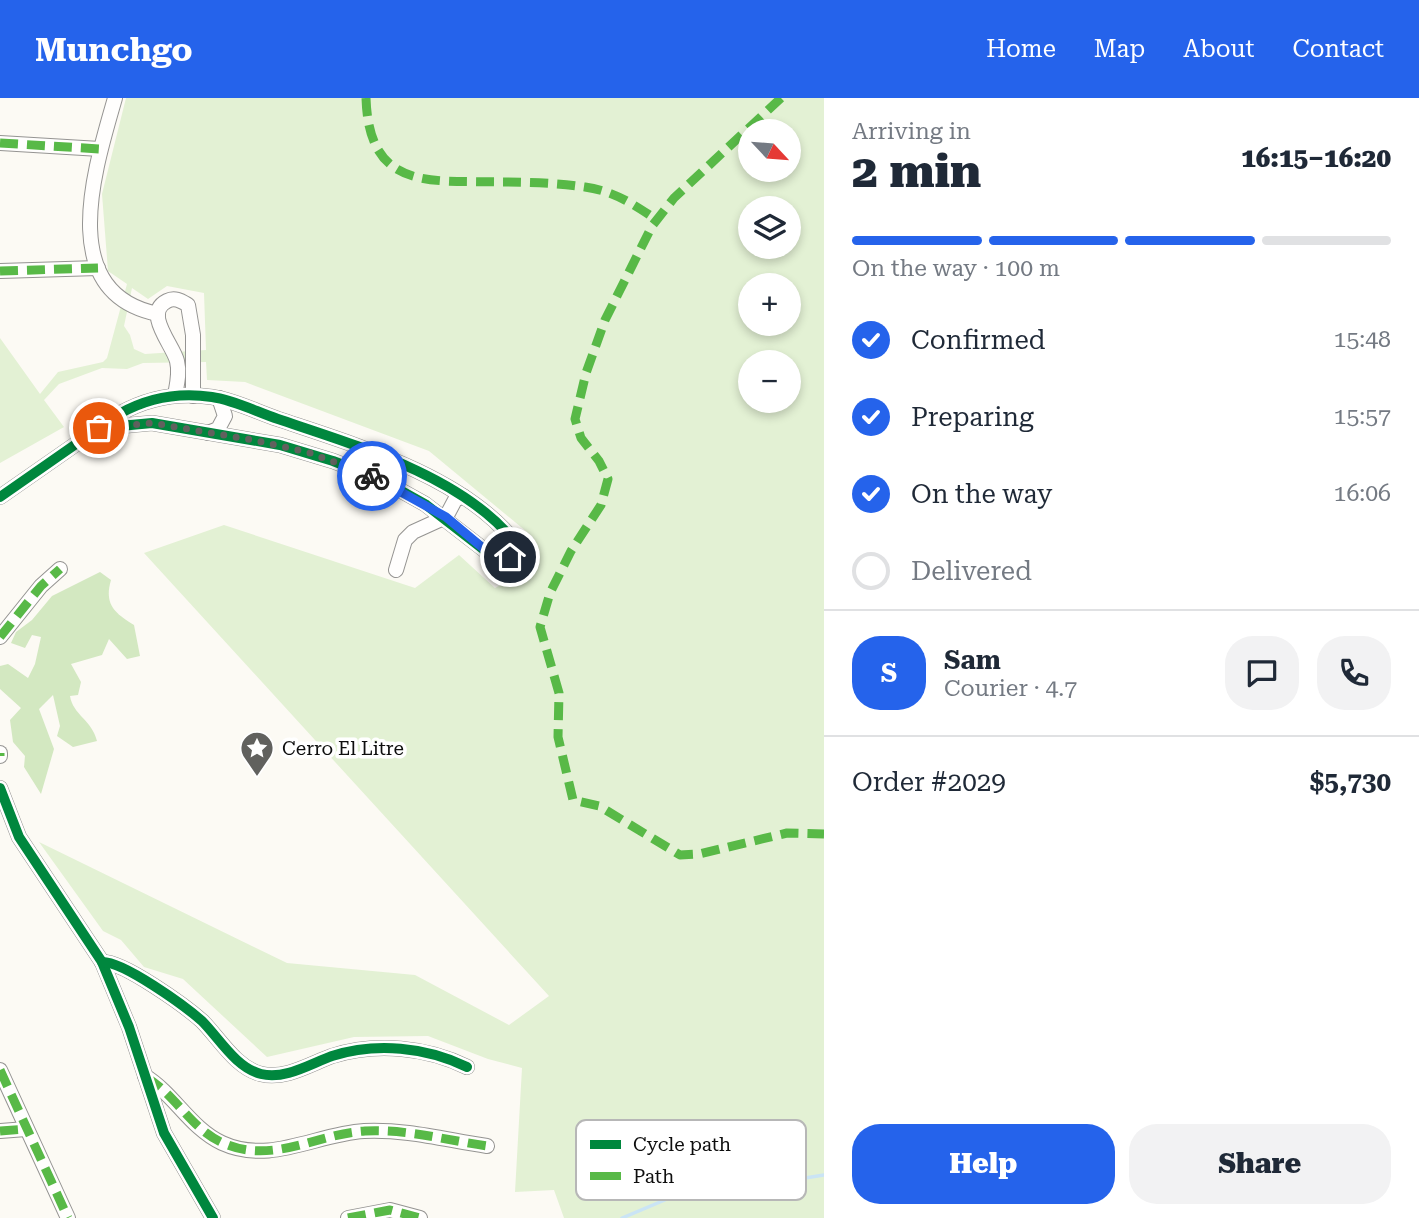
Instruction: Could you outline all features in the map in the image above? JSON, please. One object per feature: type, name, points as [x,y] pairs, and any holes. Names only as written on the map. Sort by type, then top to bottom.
[{"type":"street","points":[[115,98],[90,195],[89,225],[98,268],[115,297],[144,311],[158,314]]},
{"type":"street","points":[[0,143],[100,149]]},
{"type":"street","points":[[0,271],[98,268]]},
{"type":"street","points":[[175,395],[178,363],[158,322],[158,314],[161,306],[169,300],[179,299],[188,305],[193,335],[192,396]]},
{"type":"street","points":[[0,497],[99,428],[137,404],[175,395],[219,398],[404,466],[463,496],[514,541],[514,551],[510,557],[496,559],[446,517],[393,486],[333,461],[280,445],[152,423],[99,428]]},
{"type":"street","points":[[208,433],[218,429],[225,416],[219,398]]},
{"type":"street","points":[[152,399],[148,407],[152,423]]},
{"type":"street","points":[[396,570],[405,540],[413,532],[446,517],[455,500],[463,496]]},
{"type":"street","points":[[0,637],[41,586],[60,569]]},
{"type":"street","points":[[0,788],[19,837],[102,962],[129,1027],[164,1133],[213,1218]]},
{"type":"street","points":[[102,962],[121,967],[172,999],[200,1020],[242,1064],[262,1074],[286,1073],[334,1056],[374,1048],[424,1052],[448,1058],[467,1067]]},
{"type":"street","points":[[0,1070],[68,1218]]},
{"type":"street","points":[[145,1076],[156,1083],[200,1129],[220,1142],[243,1150],[279,1150],[363,1131],[430,1135],[487,1146]]},
{"type":"street","points":[[0,1131],[26,1129]]},
{"type":"street","points":[[348,1218],[390,1210],[420,1218]]},
{"type":"green space","points":[[126,98],[824,98],[824,1218],[564,1218],[554,1190],[515,1192],[522,1068],[488,1059],[428,1036],[354,1037],[267,1057],[183,979],[144,967],[121,940],[103,931],[39,842],[287,963],[415,975],[509,1025],[549,996],[144,553],[224,525],[415,588],[459,555],[495,588],[525,572],[533,537],[429,451],[245,382],[207,380],[206,362],[143,363],[127,369],[102,368],[59,384],[44,400],[64,427],[0,463],[0,338],[40,394],[58,372],[103,362],[107,358],[127,284],[108,271],[102,194]],"holes":[[[167,286],[204,293],[206,350],[145,354],[134,349],[124,326],[132,288],[148,299]]]},
{"type":"green space","points":[[100,572],[111,580],[109,595],[112,607],[134,625],[140,656],[127,659],[109,639],[102,655],[71,664],[81,682],[78,695],[70,696],[72,703],[95,734],[97,741],[73,747],[57,736],[60,726],[53,695],[39,709],[54,749],[41,794],[24,767],[25,756],[13,742],[10,720],[21,708],[0,689],[0,666],[8,664],[28,678],[35,664],[41,637],[32,635],[25,648],[11,643],[16,632],[32,620],[52,596]]},
{"type":"waterway","points":[[806,1178],[824,1175]]},
{"type":"waterway","points":[[622,1218],[665,1200]]},
{"type":"marked path","points":[[366,98],[370,129],[378,150],[392,165],[408,174],[450,181],[585,187],[614,195],[657,220]]},
{"type":"marked path","points":[[781,98],[674,198],[652,226],[605,320],[586,373],[575,419],[581,438],[599,461],[608,479],[601,505],[571,551],[550,593],[540,627],[559,693],[558,737],[573,800],[599,806],[680,855],[699,854],[787,833],[824,834]]},
{"type":"marked path","points":[[0,143],[100,149]]},
{"type":"marked path","points":[[0,271],[98,268]]},
{"type":"marked path","points":[[0,637],[41,586],[60,569]]},
{"type":"marked path","points":[[0,1070],[68,1218]]},
{"type":"marked path","points":[[146,1077],[157,1084],[192,1121],[212,1137],[241,1149],[277,1150],[365,1131],[411,1133],[487,1146]]},
{"type":"marked path","points":[[0,1131],[26,1129]]},
{"type":"marked path","points":[[348,1218],[390,1210],[420,1218]]},
{"type":"cycle path","points":[[0,497],[119,414],[130,408],[164,397],[212,397],[373,452],[437,481],[492,518],[514,541],[514,551],[503,560],[496,559],[425,504],[382,480],[280,445],[152,423],[99,428]]},
{"type":"cycle path","points":[[0,788],[19,837],[102,962],[129,1027],[164,1133],[213,1218]]},
{"type":"cycle path","points":[[102,962],[124,969],[168,995],[202,1021],[244,1066],[261,1074],[279,1075],[332,1056],[383,1048],[418,1051],[467,1067]]},
{"type":"way so far","points":[[99,428],[152,423],[253,440],[307,452],[372,476]]},
{"type":"place","name":"Cerro El Litre","points":[[257,778]]},
{"type":"route","points":[[372,476],[446,517],[496,559],[510,557]]}]
